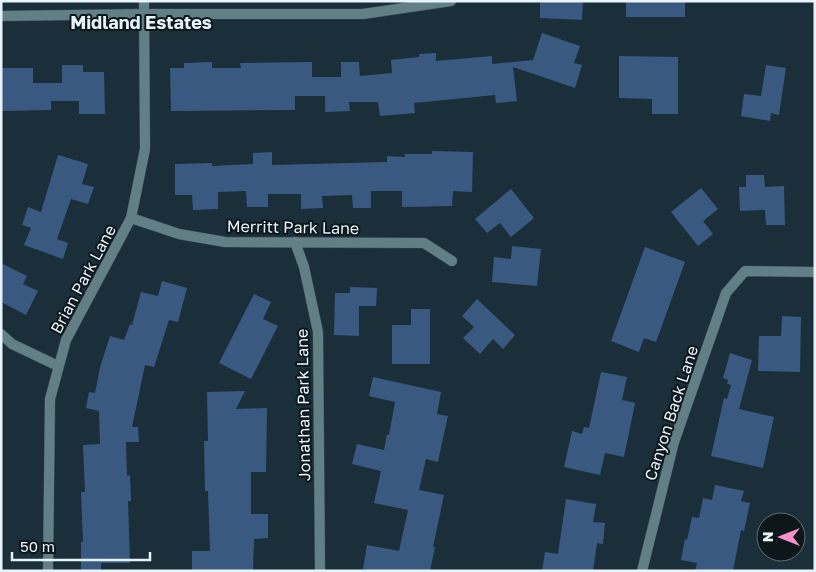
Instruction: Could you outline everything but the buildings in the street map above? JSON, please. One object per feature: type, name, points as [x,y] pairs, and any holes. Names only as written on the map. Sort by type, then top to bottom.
[{"type":"street","name":"Brian Park Lane","points":[[48,571],[50,399],[66,340],[131,218],[146,150],[144,1]]},
{"type":"street","points":[[1,16],[363,14],[451,1]]},
{"type":"street","name":"Merritt Park Lane","points":[[131,218],[179,234],[225,242],[424,243],[452,261]]},
{"type":"street","name":"Jonathan Park Lane","points":[[295,242],[304,267],[318,332],[320,571]]},
{"type":"street","name":"Canyon Back Lane","points":[[642,571],[674,442],[726,293],[745,271],[815,272]]},
{"type":"street","points":[[1,334],[12,344],[58,366]]},
{"type":"district","name":"Midland Estates","points":[[141,23]]}]
